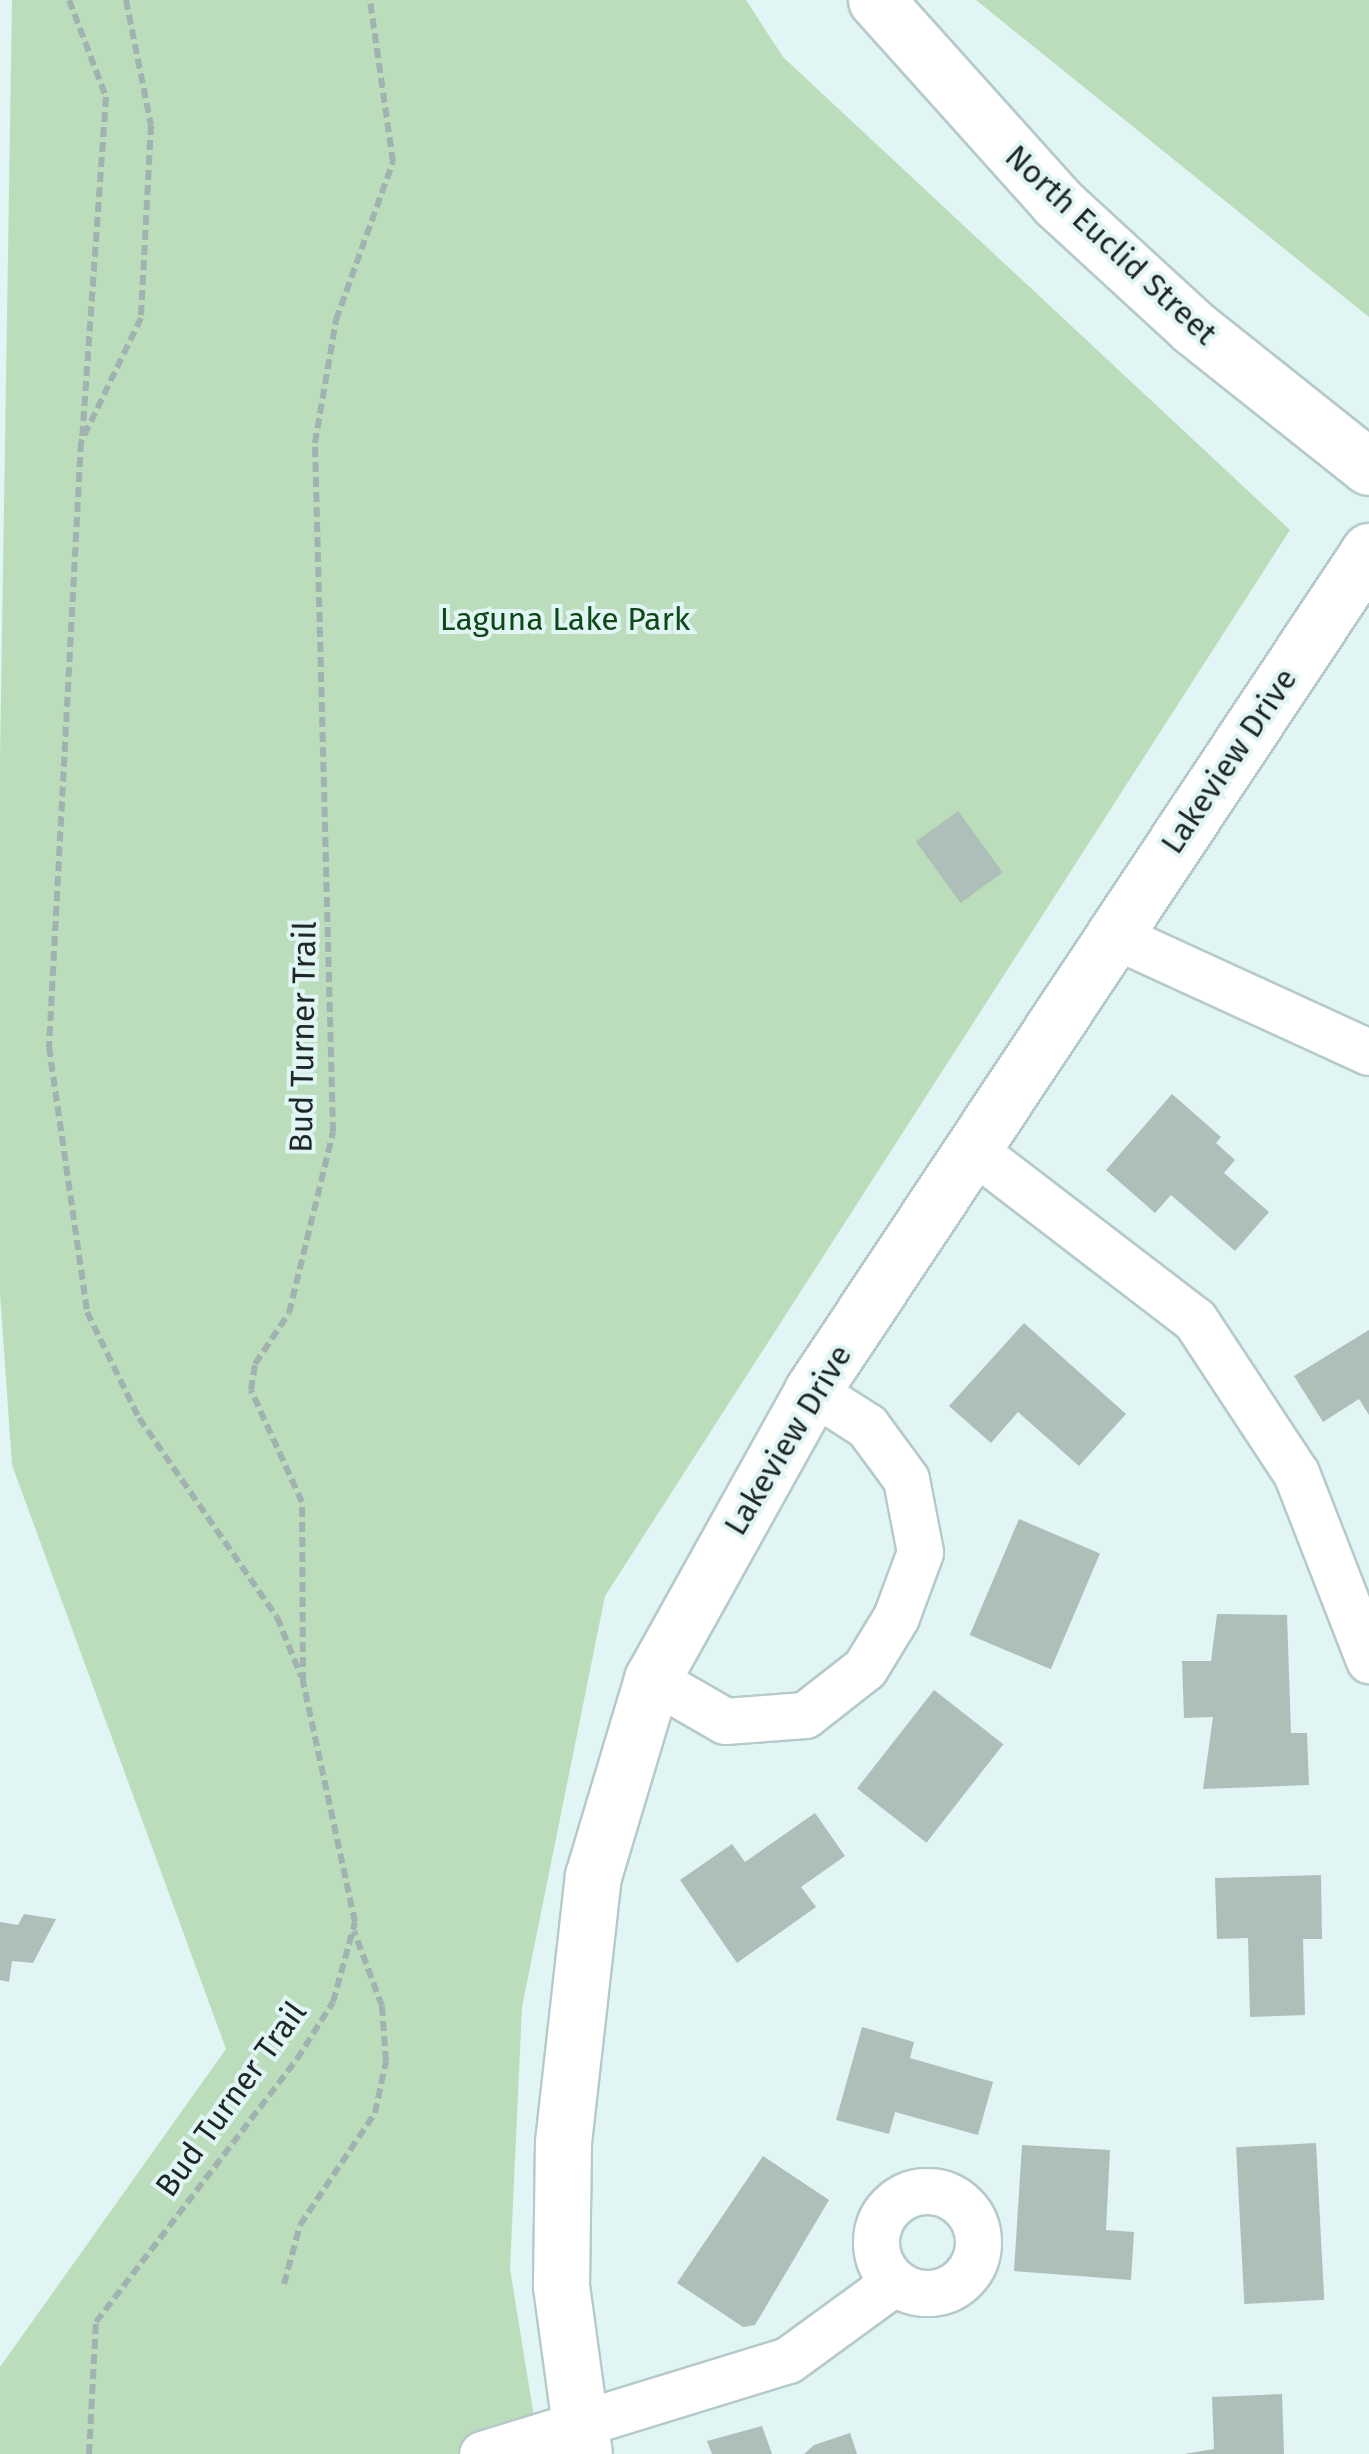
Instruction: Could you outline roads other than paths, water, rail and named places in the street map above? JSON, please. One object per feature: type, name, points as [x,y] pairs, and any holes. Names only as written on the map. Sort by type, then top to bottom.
[{"type":"street","name":"North Euclid Street","points":[[876,0],[1057,202],[1194,328],[1369,467]]},
{"type":"street","name":"Lakeview Drive","points":[[581,2437],[561,2285],[563,2142],[594,1876],[652,1678],[812,1391],[976,1152],[1113,935],[1369,551]]},
{"type":"street","points":[[1113,935],[1369,1052]]},
{"type":"street","points":[[976,1152],[1195,1320],[1296,1473],[1369,1660]]},
{"type":"street","points":[[652,1678],[725,1721],[805,1715],[865,1668],[896,1617],[920,1552],[906,1479],[867,1426],[812,1391]]},
{"type":"street","points":[[482,2454],[581,2437],[788,2360],[896,2282]]},
{"type":"park label","name":"Laguna Lake Park","points":[[565,619]]}]
